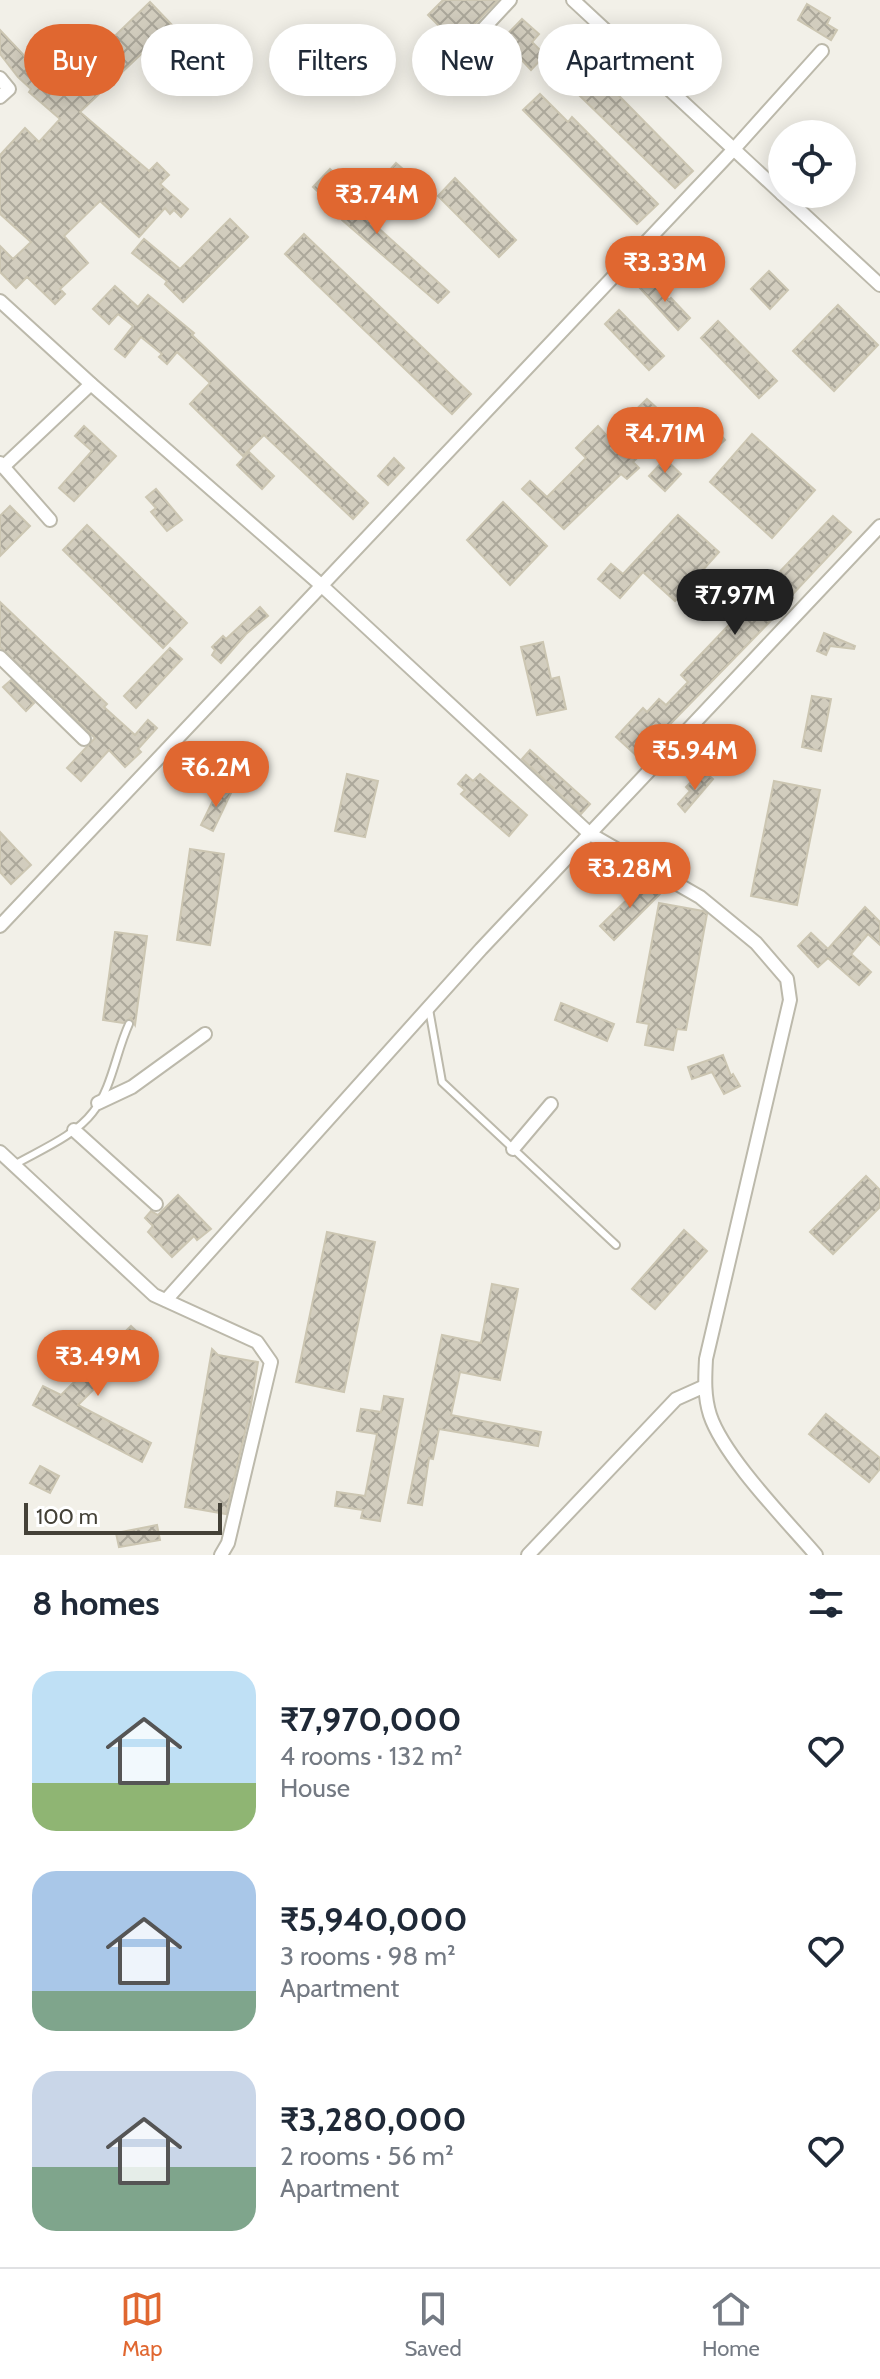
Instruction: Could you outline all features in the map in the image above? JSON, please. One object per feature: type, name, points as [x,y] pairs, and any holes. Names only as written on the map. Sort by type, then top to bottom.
[{"type":"street","points":[[488,24],[510,0]]},
{"type":"street","points":[[573,0],[768,181]]},
{"type":"street","points":[[0,926],[734,149],[822,51]]},
{"type":"street","points":[[0,78],[9,89],[0,97]]},
{"type":"street","points":[[797,208],[880,285]]},
{"type":"street","points":[[0,301],[321,585],[590,834],[700,897],[756,943],[787,979],[790,1000],[706,1359],[705,1386],[710,1416],[727,1448],[816,1555]]},
{"type":"street","points":[[50,520],[2,465],[91,384]]},
{"type":"street","points":[[166,1300],[481,949],[880,526]]},
{"type":"street","points":[[0,657],[84,739]]},
{"type":"street","points":[[98,1103],[132,1087],[205,1034]]},
{"type":"street","points":[[513,1149],[551,1104]]},
{"type":"street","points":[[74,1130],[156,1204]]},
{"type":"street","points":[[1,1155],[154,1295],[257,1342],[271,1362],[228,1543],[221,1555]]},
{"type":"street","points":[[528,1555],[676,1399],[705,1386]]},
{"type":"lane","points":[[429,1009],[442,1082],[616,1245]]},
{"type":"lane","points":[[14,1165],[74,1130],[93,1112],[129,1024]]},
{"type":"building","points":[[443,0],[498,0],[475,24],[437,24],[428,15]]},
{"type":"building","points":[[150,2],[171,24],[141,24],[141,54],[125,69],[125,26]]},
{"type":"building","points":[[807,4],[830,18],[827,24],[837,30],[831,40],[798,20]]},
{"type":"building","points":[[522,19],[538,33],[532,42],[538,48],[538,62],[531,70],[522,60],[522,24],[517,24]]},
{"type":"building","points":[[0,30],[24,56],[24,83],[0,54]]},
{"type":"building","points":[[34,96],[97,96],[80,112],[149,171],[157,163],[169,175],[160,184],[188,209],[181,217],[174,210],[170,214],[165,208],[139,237],[100,201],[64,236],[88,263],[60,289],[65,294],[55,304],[27,277],[16,288],[0,272],[0,246],[13,259],[31,242],[0,214],[0,155],[25,128],[39,142],[60,119]]},
{"type":"building","points":[[538,96],[542,96],[568,122],[572,117],[658,204],[637,224],[523,110]]},
{"type":"building","points":[[580,96],[619,96],[693,171],[675,188]]},
{"type":"building","points":[[396,163],[425,188],[415,199],[388,172]]},
{"type":"building","points":[[330,169],[350,188],[343,196],[449,292],[438,303],[342,220],[345,217],[313,187]]},
{"type":"building","points":[[455,178],[516,240],[499,257],[438,196]]},
{"type":"building","points":[[230,219],[248,237],[183,302],[165,284],[167,281],[132,253],[144,239],[180,269]]},
{"type":"building","points":[[304,234],[471,394],[452,414],[285,254]]},
{"type":"building","points":[[769,271],[788,290],[770,309],[751,289]]},
{"type":"building","points":[[650,277],[669,300],[671,298],[690,318],[678,330],[638,286]]},
{"type":"building","points":[[115,286],[138,307],[148,295],[194,333],[192,335],[368,503],[353,519],[264,435],[243,456],[190,404],[210,383],[177,352],[167,364],[159,357],[162,354],[141,337],[125,357],[115,349],[133,326],[118,314],[109,324],[93,309]]},
{"type":"building","points":[[838,305],[878,345],[834,391],[793,351]]},
{"type":"building","points":[[619,310],[664,356],[649,370],[605,324]]},
{"type":"building","points":[[718,321],[777,381],[759,398],[701,338]]},
{"type":"building","points":[[647,399],[671,421],[671,425],[633,462],[639,468],[627,479],[621,474],[564,529],[522,489],[530,481],[547,497],[586,458],[576,448],[598,426],[608,437]]},
{"type":"building","points":[[704,416],[725,440],[708,455],[689,433]]},
{"type":"building","points":[[84,426],[116,456],[74,501],[59,488],[92,451],[75,436]]},
{"type":"building","points":[[752,434],[815,490],[772,538],[710,482]]},
{"type":"building","points":[[249,452],[274,476],[262,489],[237,465]]},
{"type":"building","points":[[394,458],[404,468],[388,485],[378,476]]},
{"type":"building","points":[[665,459],[681,474],[665,491],[649,476]]},
{"type":"building","points":[[156,489],[182,520],[167,531],[151,512],[156,508],[146,497]]},
{"type":"building","points":[[503,502],[547,546],[510,585],[467,540]]},
{"type":"building","points":[[10,506],[30,526],[0,556],[0,516]]},
{"type":"building","points":[[678,515],[719,552],[675,601],[643,572],[620,598],[598,579],[611,564],[623,574]]},
{"type":"building","points":[[833,516],[851,532],[791,596],[793,598],[638,757],[616,737],[643,708],[647,712],[659,699],[666,705],[688,682],[681,675]]},
{"type":"building","points":[[87,525],[187,623],[163,648],[63,550]]},
{"type":"building","points":[[0,602],[107,704],[104,707],[135,735],[148,720],[157,728],[138,749],[141,752],[125,767],[109,750],[81,781],[67,768],[95,738],[0,647]]},
{"type":"building","points":[[260,607],[268,616],[246,634],[221,663],[212,655],[215,650],[212,647],[223,636],[226,639]]},
{"type":"building","points":[[824,633],[855,646],[854,649],[830,646],[826,655],[817,651]]},
{"type":"building","points":[[543,642],[551,679],[559,677],[566,709],[537,715],[521,647]]},
{"type":"building","points":[[170,648],[182,659],[136,708],[124,696]]},
{"type":"building","points":[[11,680],[34,703],[26,711],[3,687]]},
{"type":"building","points":[[812,696],[831,699],[821,751],[802,747]]},
{"type":"building","points":[[724,743],[736,754],[720,770],[709,760]]},
{"type":"building","points":[[530,750],[590,804],[581,814],[522,759]]},
{"type":"building","points":[[347,774],[378,781],[365,837],[335,831]]},
{"type":"building","points":[[480,774],[527,815],[509,836],[461,794],[465,790],[458,784],[466,775],[473,781]]},
{"type":"building","points":[[707,774],[713,779],[685,812],[678,804],[690,791],[686,787],[694,779],[698,782]]},
{"type":"building","points":[[774,781],[820,790],[797,905],[751,896]]},
{"type":"building","points":[[219,788],[231,793],[213,831],[201,825]]},
{"type":"building","points":[[0,832],[31,865],[11,884],[0,872]]},
{"type":"building","points":[[190,849],[224,854],[210,945],[177,940]]},
{"type":"building","points":[[647,880],[660,894],[614,940],[600,926]]},
{"type":"building","points":[[659,903],[707,914],[686,1030],[677,1029],[673,1050],[645,1045],[649,1024],[637,1022]]},
{"type":"building","points":[[865,907],[880,922],[880,945],[868,934],[851,954],[871,972],[859,985],[828,958],[818,967],[798,946],[811,933],[828,949]]},
{"type":"building","points":[[115,932],[147,936],[135,1025],[131,1018],[123,1023],[103,1020]]},
{"type":"building","points":[[561,1003],[614,1024],[607,1041],[555,1020]]},
{"type":"building","points":[[723,1055],[731,1076],[733,1074],[740,1086],[724,1094],[712,1072],[692,1079],[688,1067]]},
{"type":"building","points":[[866,1176],[880,1190],[880,1207],[833,1254],[810,1232]]},
{"type":"building","points":[[178,1195],[211,1229],[197,1240],[194,1236],[172,1257],[148,1232],[153,1226],[145,1218],[151,1211],[158,1215]]},
{"type":"building","points":[[684,1230],[707,1251],[655,1309],[632,1289]]},
{"type":"building","points":[[327,1232],[375,1242],[344,1392],[296,1382]]},
{"type":"building","points":[[492,1284],[518,1289],[500,1380],[460,1372],[451,1415],[541,1432],[538,1446],[439,1429],[433,1459],[429,1458],[422,1505],[408,1503],[442,1335],[481,1343]]},
{"type":"building","points":[[131,1326],[150,1344],[131,1363],[125,1358],[78,1405],[151,1443],[142,1462],[33,1405],[43,1386],[61,1395]]},
{"type":"building","points":[[212,1349],[218,1355],[258,1362],[226,1514],[185,1507]]},
{"type":"building","points":[[384,1396],[403,1399],[380,1521],[361,1518],[363,1510],[335,1506],[337,1492],[365,1496],[377,1434],[357,1431],[361,1409],[381,1412]]},
{"type":"building","points":[[826,1414],[880,1458],[880,1469],[869,1482],[809,1434]]},
{"type":"building","points":[[40,1466],[59,1476],[50,1493],[30,1483]]},
{"type":"building","points":[[157,1525],[160,1540],[119,1547],[116,1533]]}]
